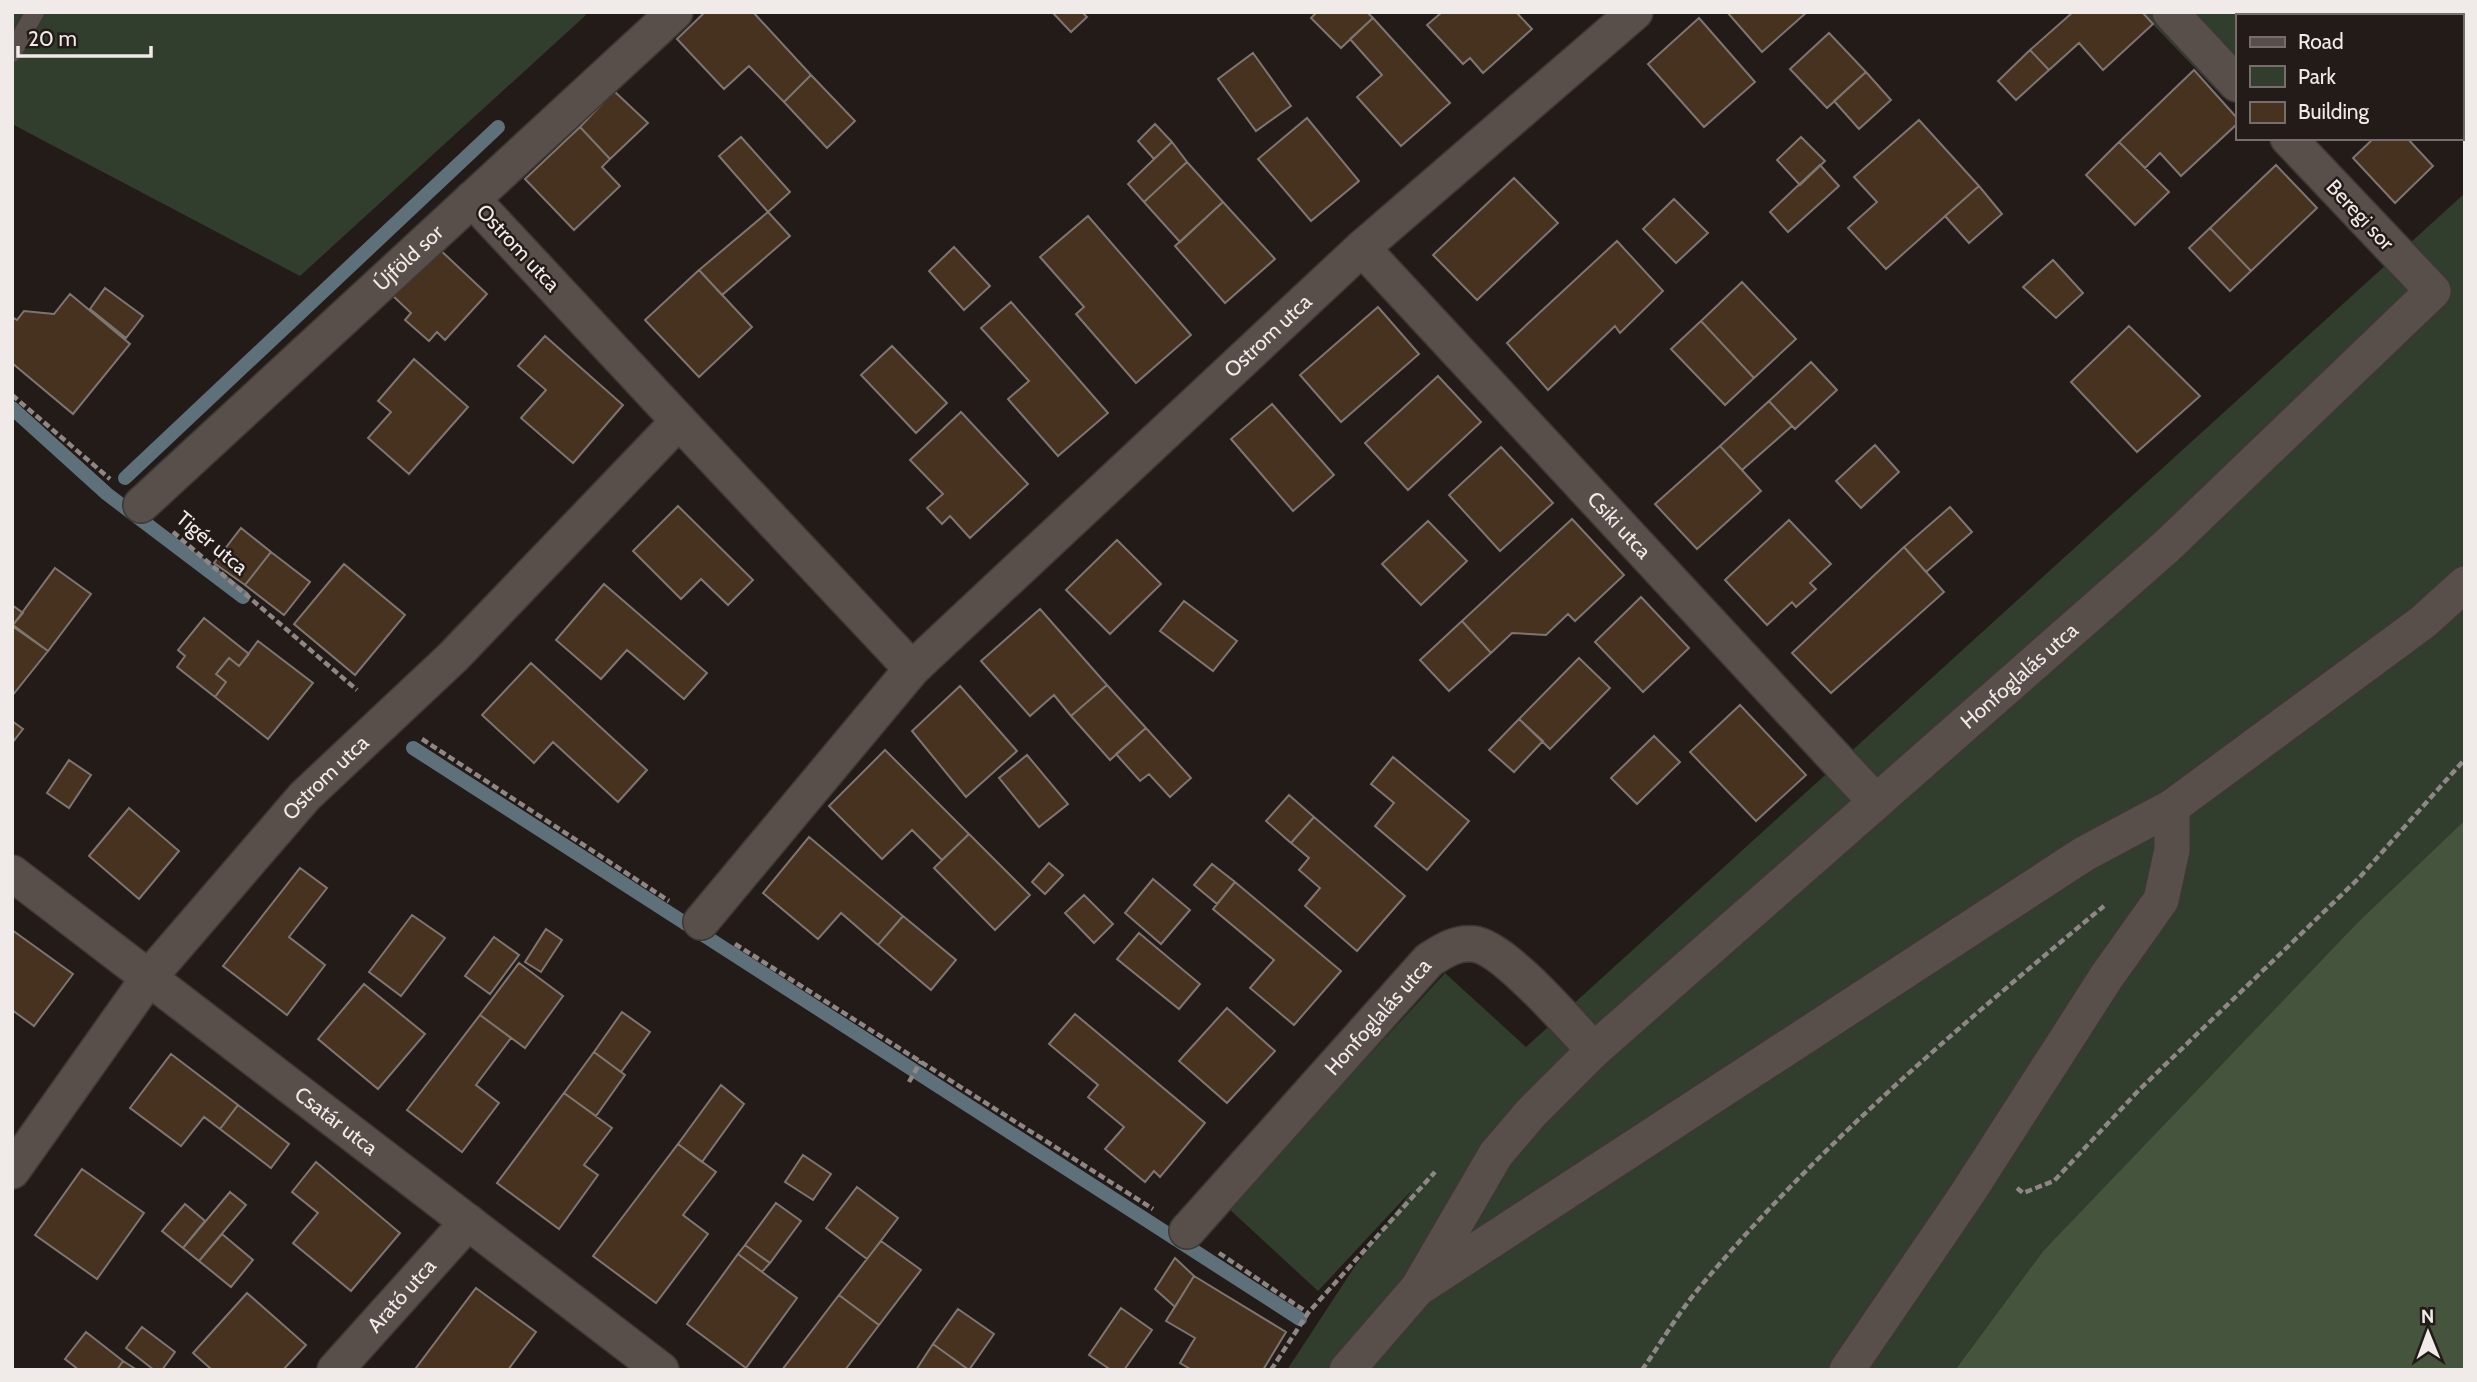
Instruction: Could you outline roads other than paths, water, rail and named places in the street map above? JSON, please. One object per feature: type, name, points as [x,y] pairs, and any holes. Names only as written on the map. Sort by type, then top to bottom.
[{"type":"street","name":"Újföld sor","points":[[141,505],[675,12]]},
{"type":"street","name":"Ostrom utca","points":[[701,922],[912,669],[1363,248],[1634,12]]},
{"type":"street","points":[[2170,12],[2236,83]]},
{"type":"street","name":"Beregi sor","points":[[2290,140],[2433,291]]},
{"type":"street","name":"Ostrom utca","points":[[472,199],[912,669]]},
{"type":"street","name":"Csiki utca","points":[[1363,248],[1877,802]]},
{"type":"street","name":"Honfoglalás utca","points":[[1347,1370],[1418,1288],[1496,1154],[1531,1113],[1594,1050],[2166,547],[2433,291]]},
{"type":"street","name":"Ostrom utca","points":[[12,1171],[150,976],[305,796],[453,657],[679,421]]},
{"type":"street","points":[[1418,1288],[2084,853],[2172,807],[2423,622],[2465,584]]},
{"type":"street","points":[[1847,1370],[1985,1165],[2107,976],[2161,900],[2172,850],[2172,807]]},
{"type":"street","name":"Csatár utca","points":[[12,873],[150,976],[661,1370]]},
{"type":"street","name":"Honfoglalás utca","points":[[1187,1231],[1429,960],[1452,946],[1476,944],[1499,954],[1594,1050]]},
{"type":"street","name":"Arató utca","points":[[335,1370],[468,1222]]},
{"type":"lane","points":[[12,53],[35,12]]},
{"type":"waterway","points":[[125,478],[498,127]]},
{"type":"waterway","points":[[12,408],[107,494],[243,597]]},
{"type":"waterway","points":[[413,748],[1300,1319]]}]
